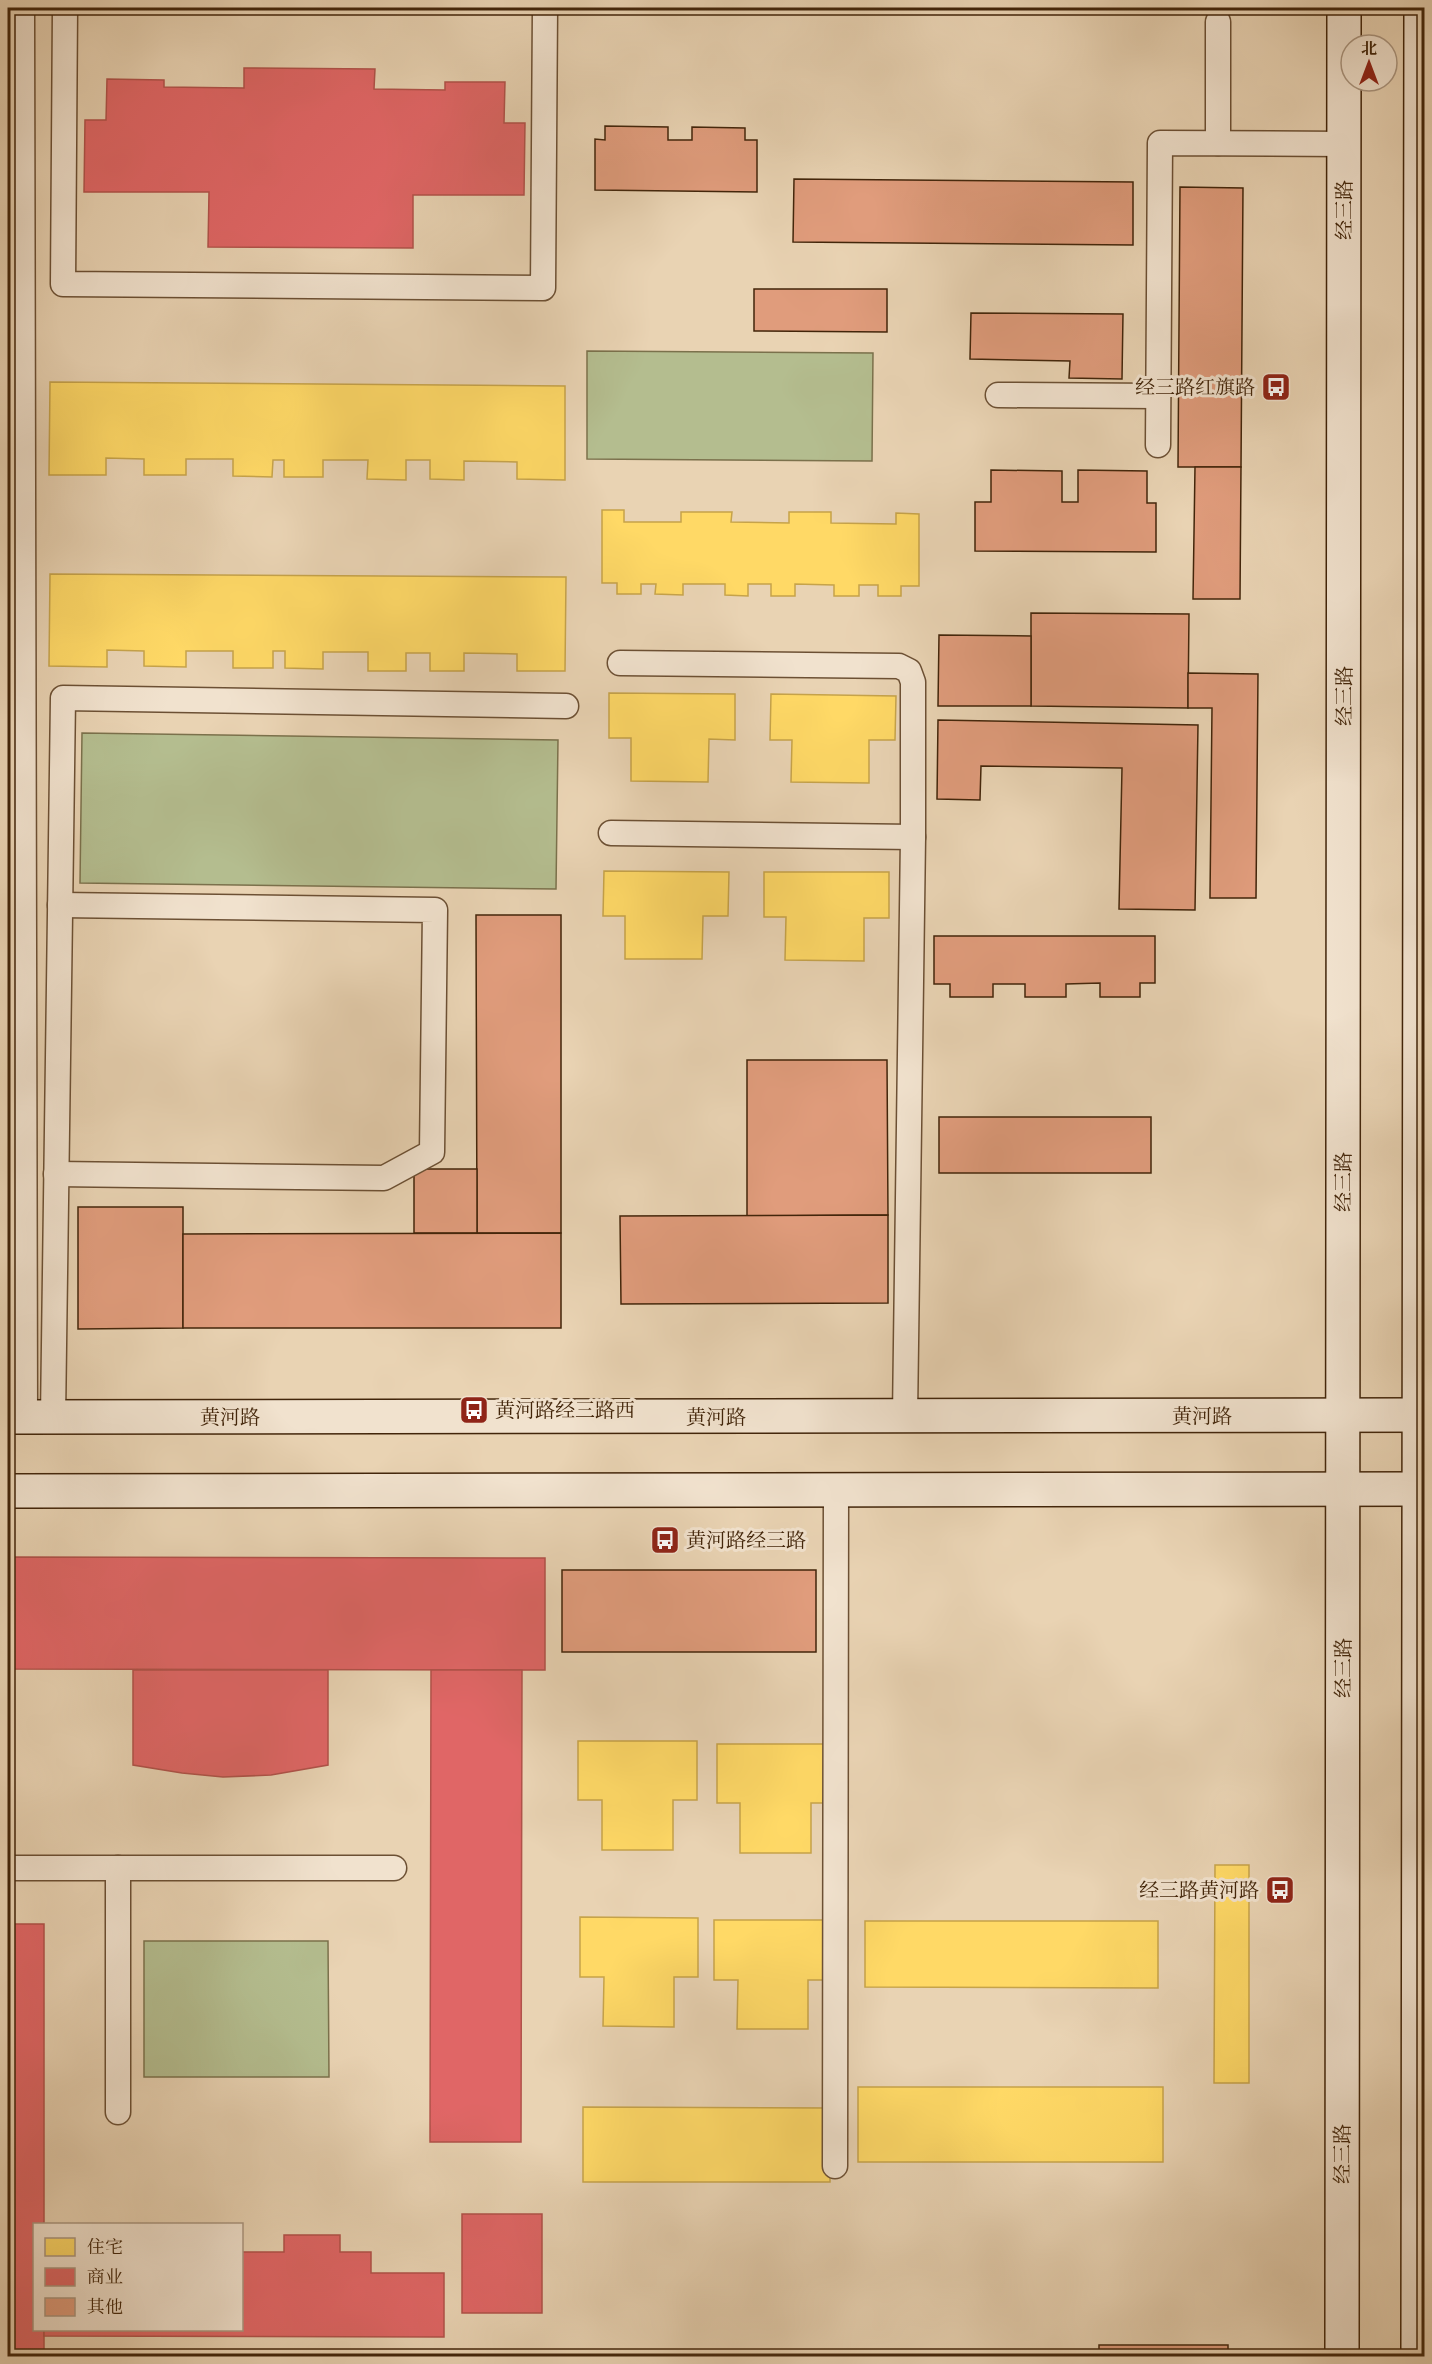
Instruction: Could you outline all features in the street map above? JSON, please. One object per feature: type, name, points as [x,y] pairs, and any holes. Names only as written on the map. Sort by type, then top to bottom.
[{"type":"main road","name":"经三路","points":[[1342,2356],[1344,8]]},
{"type":"main road","points":[[1418,2356],[1422,1490],[1421,8]]},
{"type":"main road","name":"黄河路","points":[[28,1418],[1422,1415]]},
{"type":"main road","points":[[8,1491],[1422,1490]]},
{"type":"lane","points":[[22,8],[28,1418]]},
{"type":"lane","points":[[65,8],[63,284],[543,288],[545,8]]},
{"type":"lane","points":[[1218,22],[1218,143]]},
{"type":"lane","points":[[1158,445],[1160,142],[1345,144]]},
{"type":"lane","points":[[998,395],[1158,396]]},
{"type":"lane","points":[[620,663],[899,666],[909,671],[913,682],[913,837],[905,1416]]},
{"type":"lane","points":[[28,1418],[56,1174],[63,698],[566,706]]},
{"type":"lane","points":[[611,833],[913,837]]},
{"type":"lane","points":[[56,1174],[384,1178],[432,1152],[435,910],[60,905]]},
{"type":"lane","points":[[835,2166],[836,1491]]},
{"type":"lane","points":[[8,1868],[394,1868]]},
{"type":"lane","points":[[118,1868],[118,2112]]},
{"type":"green space","points":[[587,351],[873,353],[872,461],[587,459]]},
{"type":"green space","points":[[82,733],[558,740],[556,889],[80,883]]},
{"type":"green space","points":[[144,1941],[328,1941],[329,2077],[144,2077]]},
{"type":"building: 住宅","points":[[8,331],[11,331],[10,467],[8,467]]},
{"type":"building: 住宅","points":[[50,382],[565,386],[565,480],[517,479],[517,462],[464,461],[464,480],[430,479],[430,460],[406,460],[406,480],[367,479],[368,460],[323,460],[323,477],[284,477],[284,460],[273,460],[272,477],[233,476],[233,459],[186,459],[186,475],[144,475],[144,459],[106,458],[106,475],[49,475]]},
{"type":"building: 住宅","points":[[602,510],[624,510],[624,522],[681,522],[681,512],[732,512],[731,522],[789,523],[789,512],[831,512],[831,523],[896,524],[896,513],[919,514],[919,586],[901,586],[901,596],[878,596],[878,585],[859,585],[859,596],[834,596],[834,585],[795,584],[795,596],[771,596],[771,584],[748,584],[748,596],[725,595],[725,584],[683,584],[683,595],[655,594],[656,584],[641,584],[641,594],[617,594],[617,583],[602,583]]},
{"type":"building: 住宅","points":[[50,574],[566,577],[565,671],[517,671],[517,654],[464,653],[464,671],[430,671],[430,653],[406,653],[406,671],[368,671],[368,652],[323,652],[323,669],[285,668],[285,651],[273,651],[273,668],[233,668],[233,651],[186,651],[186,667],[144,666],[144,651],[107,650],[107,667],[49,666]]},
{"type":"building: 住宅","points":[[609,693],[735,694],[735,740],[709,739],[708,782],[631,781],[631,738],[609,738]]},
{"type":"building: 住宅","points":[[771,694],[896,696],[895,740],[869,740],[869,783],[791,782],[792,740],[770,740]]},
{"type":"building: 住宅","points":[[8,748],[14,748],[13,891],[8,891]]},
{"type":"building: 住宅","points":[[604,871],[729,872],[728,916],[703,916],[702,959],[625,959],[625,916],[603,916]]},
{"type":"building: 住宅","points":[[764,872],[889,872],[889,918],[864,918],[864,961],[785,960],[786,917],[764,917]]},
{"type":"building: 住宅","points":[[8,949],[9,949],[8,1069]]},
{"type":"building: 住宅","points":[[578,1741],[697,1741],[697,1800],[673,1800],[673,1850],[602,1850],[602,1800],[578,1800]]},
{"type":"building: 住宅","points":[[717,1744],[835,1744],[835,1803],[811,1803],[811,1853],[740,1853],[740,1803],[717,1803]]},
{"type":"building: 住宅","points":[[1215,1865],[1249,1865],[1249,2083],[1214,2083]]},
{"type":"building: 住宅","points":[[580,1917],[698,1918],[698,1977],[674,1977],[674,2027],[603,2026],[604,1977],[580,1977]]},
{"type":"building: 住宅","points":[[714,1920],[832,1920],[832,1980],[808,1980],[808,2029],[737,2029],[738,1980],[714,1980]]},
{"type":"building: 住宅","points":[[865,1921],[1158,1921],[1158,1988],[865,1987]]},
{"type":"building: 住宅","points":[[858,2087],[1163,2087],[1163,2162],[858,2162]]},
{"type":"building: 住宅","points":[[583,2107],[830,2108],[830,2182],[583,2182]]},
{"type":"building: 商业","points":[[244,68],[375,69],[374,89],[445,90],[445,82],[505,82],[504,123],[525,123],[524,195],[413,195],[413,248],[208,247],[209,192],[84,192],[85,120],[106,120],[107,79],[164,80],[164,87],[244,88]]},
{"type":"building: 商业","points":[[8,1557],[545,1558],[545,1670],[8,1669]]},
{"type":"building: 商业","points":[[133,1670],[328,1670],[328,1765],[271,1775],[223,1777],[133,1765]]},
{"type":"building: 商业","points":[[431,1670],[522,1670],[521,2142],[430,2142]]},
{"type":"building: 商业","points":[[8,1924],[44,1924],[44,2223],[33,2223],[33,2331],[44,2331],[44,2356],[8,2356]]},
{"type":"building: 商业","points":[[462,2214],[542,2214],[542,2313],[462,2313]]},
{"type":"building: 商业","points":[[284,2235],[340,2235],[340,2252],[371,2252],[371,2273],[444,2273],[444,2337],[44,2336],[44,2331],[243,2331],[243,2252],[284,2252]]},
{"type":"building: 其他","points":[[641,8],[758,8],[758,9]]},
{"type":"building: 其他","points":[[787,8],[1130,8],[1130,11]]},
{"type":"building: 其他","points":[[605,126],[668,127],[668,140],[692,140],[692,127],[745,128],[745,140],[757,140],[757,192],[595,190],[595,139],[605,140]]},
{"type":"building: 其他","points":[[794,179],[1133,182],[1133,245],[793,242]]},
{"type":"building: 其他","points":[[1180,187],[1243,188],[1241,467],[1178,467]]},
{"type":"building: 其他","points":[[754,289],[887,289],[887,332],[754,331]]},
{"type":"building: 其他","points":[[971,313],[1123,314],[1122,379],[1069,378],[1070,361],[970,359]]},
{"type":"building: 其他","points":[[1195,467],[1241,467],[1240,599],[1193,599]]},
{"type":"building: 其他","points":[[991,470],[1062,471],[1062,502],[1078,502],[1078,470],[1147,471],[1147,503],[1156,503],[1156,552],[975,551],[975,502],[991,502]]},
{"type":"building: 其他","points":[[1031,613],[1189,614],[1188,708],[1031,706]]},
{"type":"building: 其他","points":[[939,635],[1031,636],[1031,706],[938,706]]},
{"type":"building: 其他","points":[[1188,673],[1258,674],[1256,898],[1210,898],[1212,708],[1188,708]]},
{"type":"building: 其他","points":[[938,720],[1198,725],[1195,910],[1119,909],[1122,768],[981,766],[980,800],[937,799]]},
{"type":"building: 其他","points":[[476,915],[561,915],[561,1233],[477,1233]]},
{"type":"building: 其他","points":[[934,936],[1155,936],[1155,983],[1140,983],[1140,997],[1100,997],[1100,983],[1066,984],[1066,997],[1025,997],[1025,984],[993,984],[993,997],[950,997],[950,984],[934,984]]},
{"type":"building: 其他","points":[[747,1060],[887,1060],[888,1215],[747,1216]]},
{"type":"building: 其他","points":[[939,1117],[1151,1117],[1151,1173],[939,1173]]},
{"type":"building: 其他","points":[[414,1169],[477,1169],[477,1233],[414,1233]]},
{"type":"building: 其他","points":[[78,1207],[183,1207],[183,1328],[78,1329]]},
{"type":"building: 其他","points":[[888,1215],[888,1303],[621,1304],[620,1216]]},
{"type":"building: 其他","points":[[561,1233],[561,1328],[183,1328],[183,1234]]},
{"type":"building: 其他","points":[[562,1570],[816,1570],[816,1652],[562,1652]]},
{"type":"building: 其他","points":[[1099,2345],[1228,2345],[1228,2356],[1099,2356]]},
{"type":"place","name":"经三路红旗路","points":[[1276,387]]},
{"type":"place","name":"黄河路经三路西","points":[[474,1410]]},
{"type":"place","name":"黄河路经三路","points":[[665,1540]]},
{"type":"place","name":"经三路黄河路","points":[[1280,1890]]}]
